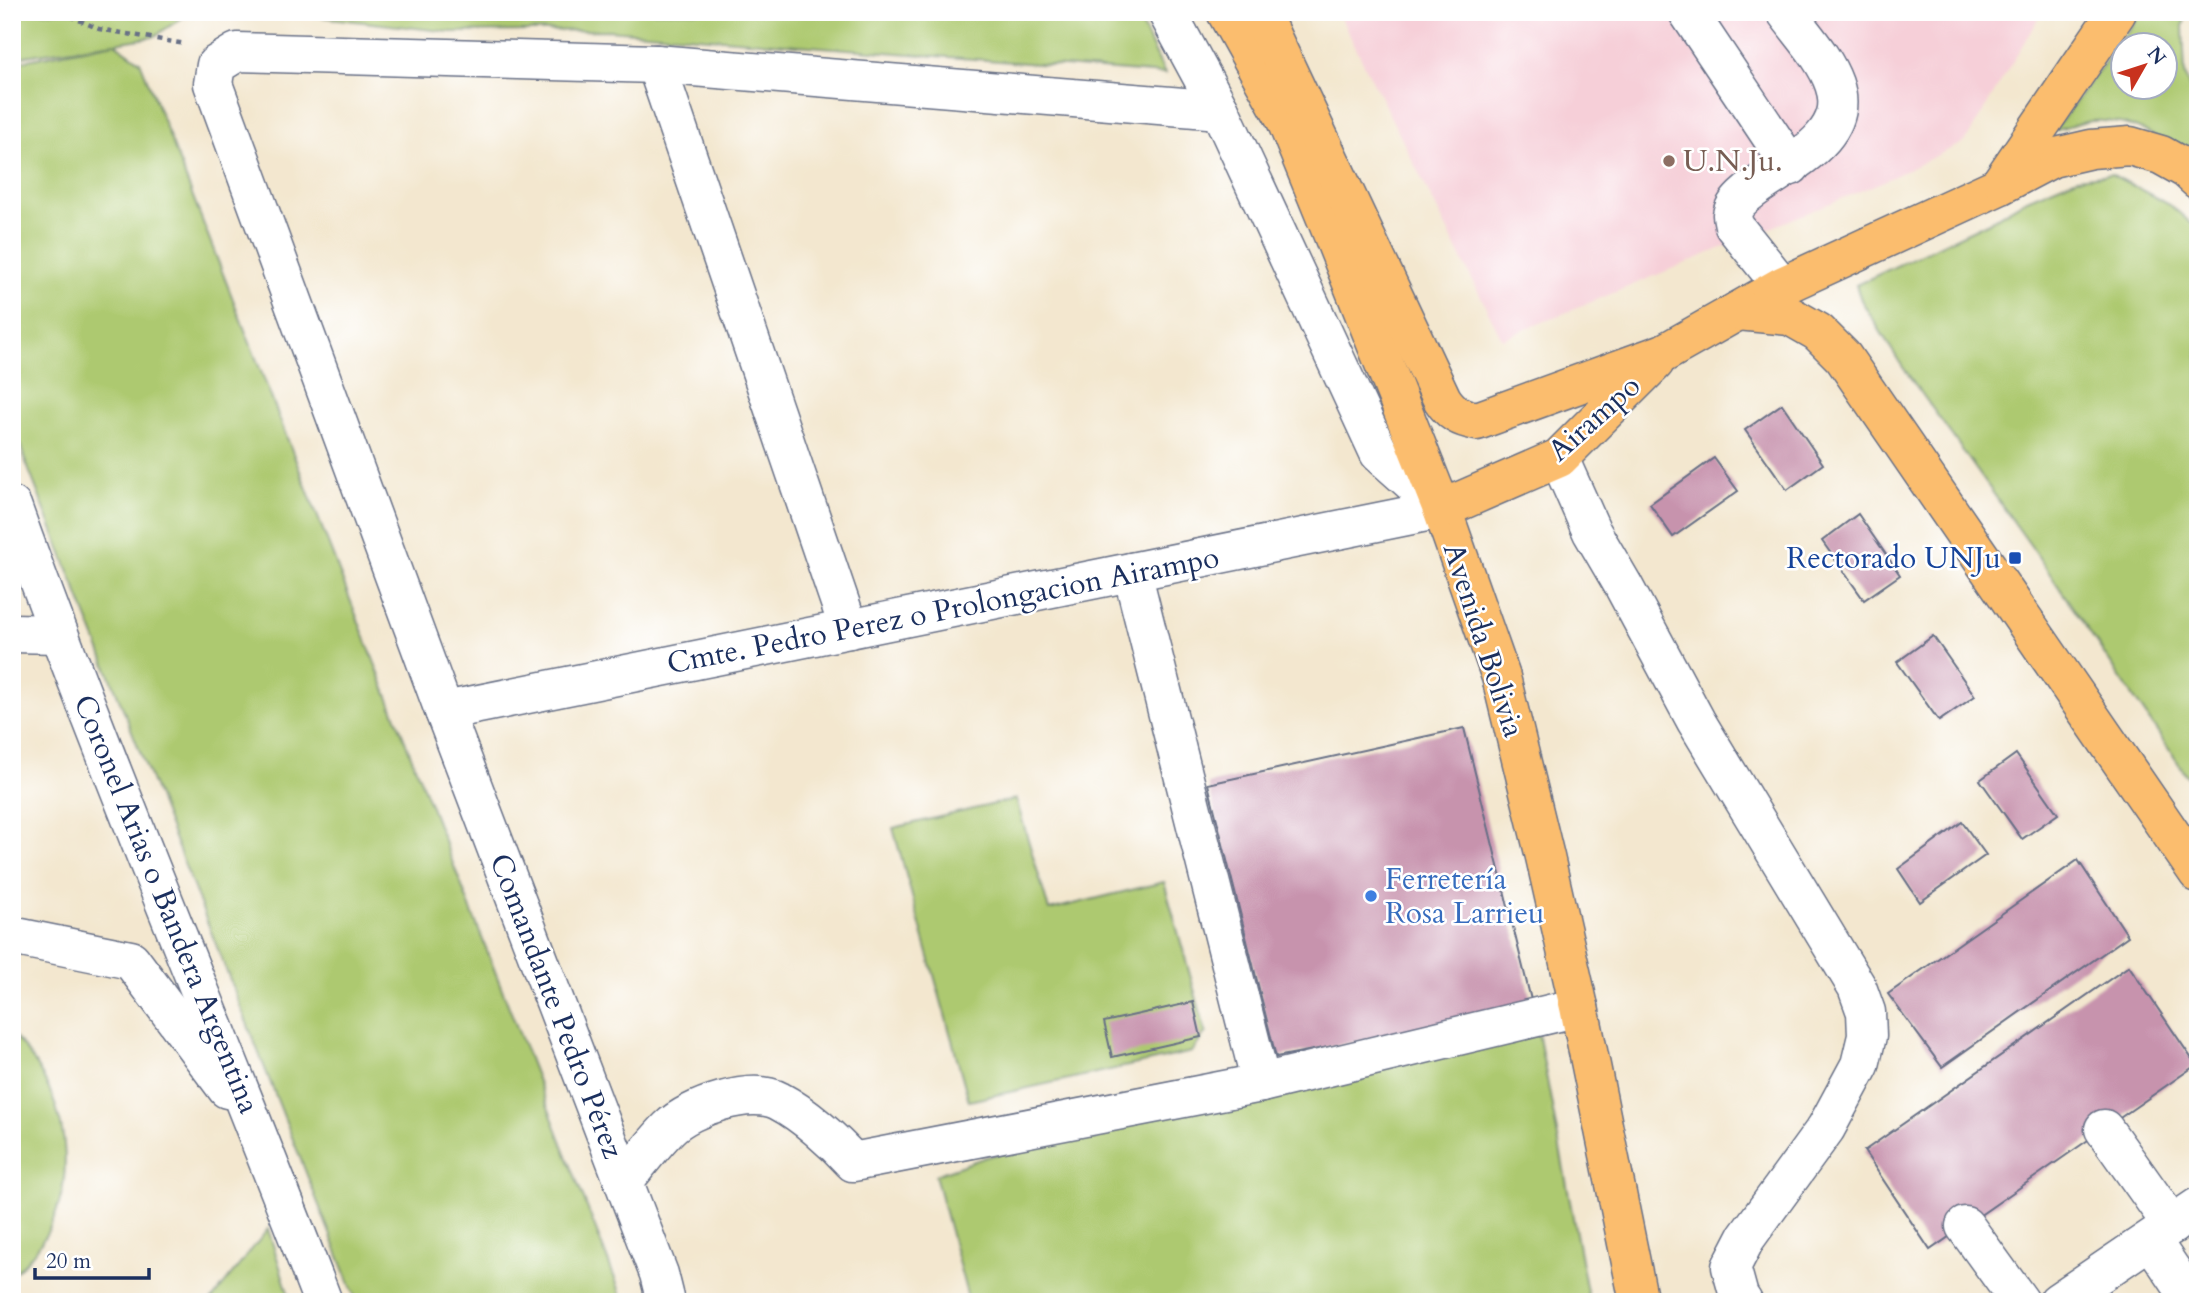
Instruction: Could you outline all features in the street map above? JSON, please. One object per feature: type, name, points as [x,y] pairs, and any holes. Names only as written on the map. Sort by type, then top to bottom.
[{"type":"main road","name":"Avenida Bolivia","points":[[1226,12],[1284,118],[1442,509],[1501,677],[1579,1007],[1639,1302]]},
{"type":"main road","name":"Airampo","points":[[1260,12],[1449,409],[1462,419],[1477,421],[1664,353],[1782,286],[1999,186],[2052,158],[2091,149],[2130,146],[2161,155],[2186,169],[2198,180]]},
{"type":"main road","points":[[1999,186],[2117,12]]},
{"type":"main road","points":[[1738,312],[1790,316],[1818,332],[1843,357],[2193,854]]},
{"type":"main road","name":"Airampo","points":[[1442,509],[1559,458],[1664,353]]},
{"type":"street","points":[[1167,12],[1220,110],[1379,453],[1442,509]]},
{"type":"street","points":[[1688,12],[1791,166]]},
{"type":"street","points":[[1782,286],[1734,226],[1732,215],[1748,193],[1791,166],[1823,135],[1831,124],[1838,101],[1834,83],[1786,12]]},
{"type":"street","points":[[237,52],[656,64],[1220,110]]},
{"type":"street","name":"Comandante Pedro Pérez","points":[[237,52],[216,65],[213,84],[444,711],[659,1274],[666,1302]]},
{"type":"street","points":[[656,64],[849,629]]},
{"type":"street","points":[[1559,458],[1592,533],[1696,721],[1857,987],[1866,1012],[1867,1036],[1860,1065],[1826,1128],[1746,1238],[1731,1267],[1738,1296],[1743,1302]]},
{"type":"street","name":"Coronel Arias o Bandera Argentina","points":[[12,506],[58,634],[256,1126],[323,1302]]},
{"type":"street","name":"Cmte. Pedro Perez o Prolongacion Airampo","points":[[444,711],[1442,509]]},
{"type":"street","points":[[1132,572],[1261,1083]]},
{"type":"street","points":[[12,633],[58,634]]},
{"type":"street","points":[[12,936],[131,960],[256,1126]]},
{"type":"street","points":[[624,1181],[671,1126],[703,1106],[730,1099],[766,1096],[778,1100],[835,1143],[853,1162],[1261,1083],[1579,1007]]},
{"type":"street","points":[[2104,1129],[2174,1224],[2193,1302]]},
{"type":"street","points":[[2058,1302],[2174,1224]]},
{"type":"street","points":[[1965,1226],[2020,1302]]},
{"type":"path","points":[[61,12],[99,29],[237,52]]},
{"type":"shaded area","name":"U.N.Ju.","points":[[1338,12],[2042,12],[1965,142],[1884,181],[1502,339]]},
{"type":"green space","points":[[12,12],[191,12],[153,37],[115,43],[140,61],[624,1302],[357,1302],[25,460],[12,418],[12,63],[114,43],[12,58]]},
{"type":"green space","points":[[278,12],[1136,12],[1165,74],[608,30],[450,32]]},
{"type":"green space","points":[[2142,12],[2186,12],[2183,27],[2185,74],[2198,113],[2198,163],[2135,127],[2107,121],[2077,124],[2054,131],[2108,58],[2108,102],[2178,102],[2178,32],[2127,32]]},
{"type":"green space","points":[[2111,174],[2170,205],[2198,229],[2198,792],[2031,546],[1902,366],[1861,300],[1856,285],[1989,222],[2027,199],[2077,178]]},
{"type":"green space","points":[[1016,799],[1049,910],[1164,882],[1206,1032],[1192,1052],[969,1101],[893,828]]},
{"type":"green space","points":[[1537,1027],[1589,1302],[969,1302],[935,1175],[986,1157]]},
{"type":"green space","points":[[12,1034],[34,1061],[50,1091],[61,1123],[65,1156],[63,1189],[53,1220],[36,1249],[12,1275]]},
{"type":"green space","points":[[268,1229],[291,1302],[210,1302]]},
{"type":"building","points":[[1782,404],[1823,464],[1787,490],[1745,430]]},
{"type":"building","points":[[1714,458],[1738,491],[1673,537],[1650,504]]},
{"type":"building","points":[[1858,514],[1900,575],[1864,600],[1822,541]]},
{"type":"building","points":[[1933,636],[1975,696],[1939,721],[1897,662]]},
{"type":"building","name":"Ferretería Rosa Larrieu","points":[[1464,728],[1533,1008],[1276,1057],[1208,784]]},
{"type":"building","points":[[2016,754],[2058,814],[2022,839],[1980,780]]},
{"type":"building","points":[[1962,822],[1986,855],[1920,902],[1898,869]]},
{"type":"building","points":[[2078,860],[2128,936],[1942,1067],[1888,994]]},
{"type":"building","points":[[2129,966],[2196,1065],[1930,1250],[1864,1151]]},
{"type":"building","points":[[1193,1002],[1201,1037],[1112,1057],[1104,1022]]},
{"type":"place","name":"U.N.Ju.","points":[[1669,161]]},
{"type":"place","name":"Rectorado UNJu","points":[[2015,558]]},
{"type":"place","name":"Ferretería Rosa Larrieu","points":[[1371,896]]}]
